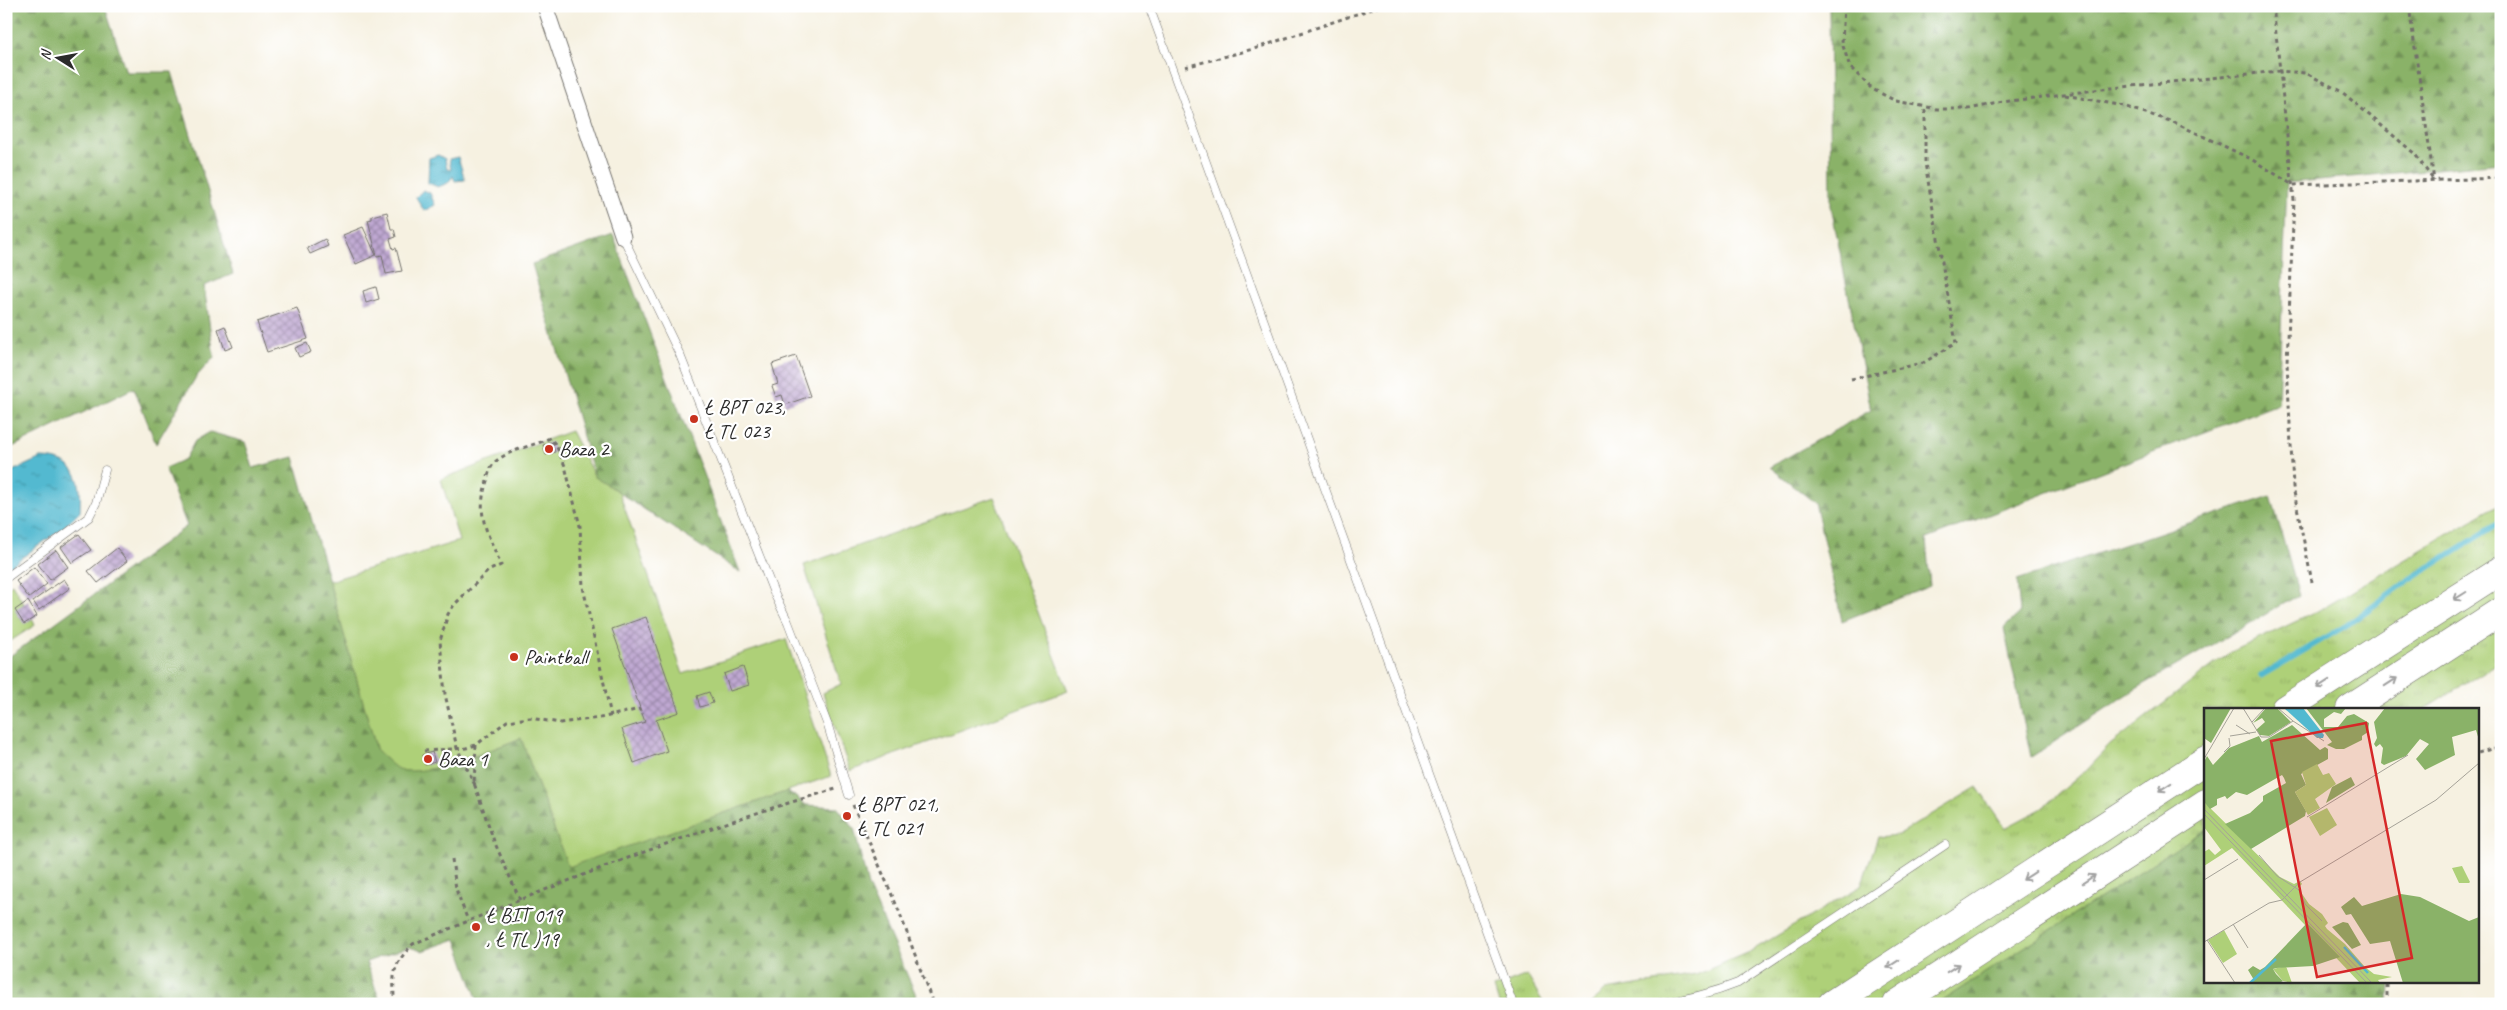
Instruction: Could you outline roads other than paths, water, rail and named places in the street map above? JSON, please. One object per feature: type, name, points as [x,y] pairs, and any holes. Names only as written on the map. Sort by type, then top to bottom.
[{"type":"highway","points":[[2286,708],[2501,570]]},
{"type":"highway","points":[[2352,708],[2501,611]]},
{"type":"highway","points":[[1832,1004],[2204,761]]},
{"type":"highway","points":[[1897,1004],[2204,804]]},
{"type":"street","points":[[545,6],[623,237]]},
{"type":"lane","points":[[1149,6],[1513,1004]]},
{"type":"lane","points":[[623,237],[680,355],[774,593],[788,622],[828,726],[849,794]]},
{"type":"lane","points":[[6,578],[89,517],[96,504],[104,470]]},
{"type":"lane","points":[[1656,1004],[1704,995],[1738,983],[1945,845]]},
{"type":"water","points":[[438,155],[445,159],[447,169],[451,170],[449,159],[458,157],[465,180],[455,181],[453,176],[448,183],[438,187],[428,183],[429,158]]},
{"type":"water","points":[[423,190],[430,193],[435,205],[424,211],[416,197]]},
{"type":"water","points":[[41,458],[63,462],[75,473],[80,490],[80,512],[62,529],[6,569],[6,474]]},
{"type":"waterway","points":[[2261,676],[2347,625],[2409,580],[2501,522]]},
{"type":"place","name":"Ł BPT 023, Ł TL 023","points":[[694,419]]},
{"type":"place","name":"Baza 2","points":[[549,449]]},
{"type":"place","name":"Paintball","points":[[514,657]]},
{"type":"place","name":"Baza 1","points":[[428,759]]},
{"type":"place","name":"Ł BPT 021, Ł TL 021","points":[[847,816]]},
{"type":"place","name":"Ł BIT 019 , Ł TL )19","points":[[476,927]]}]
